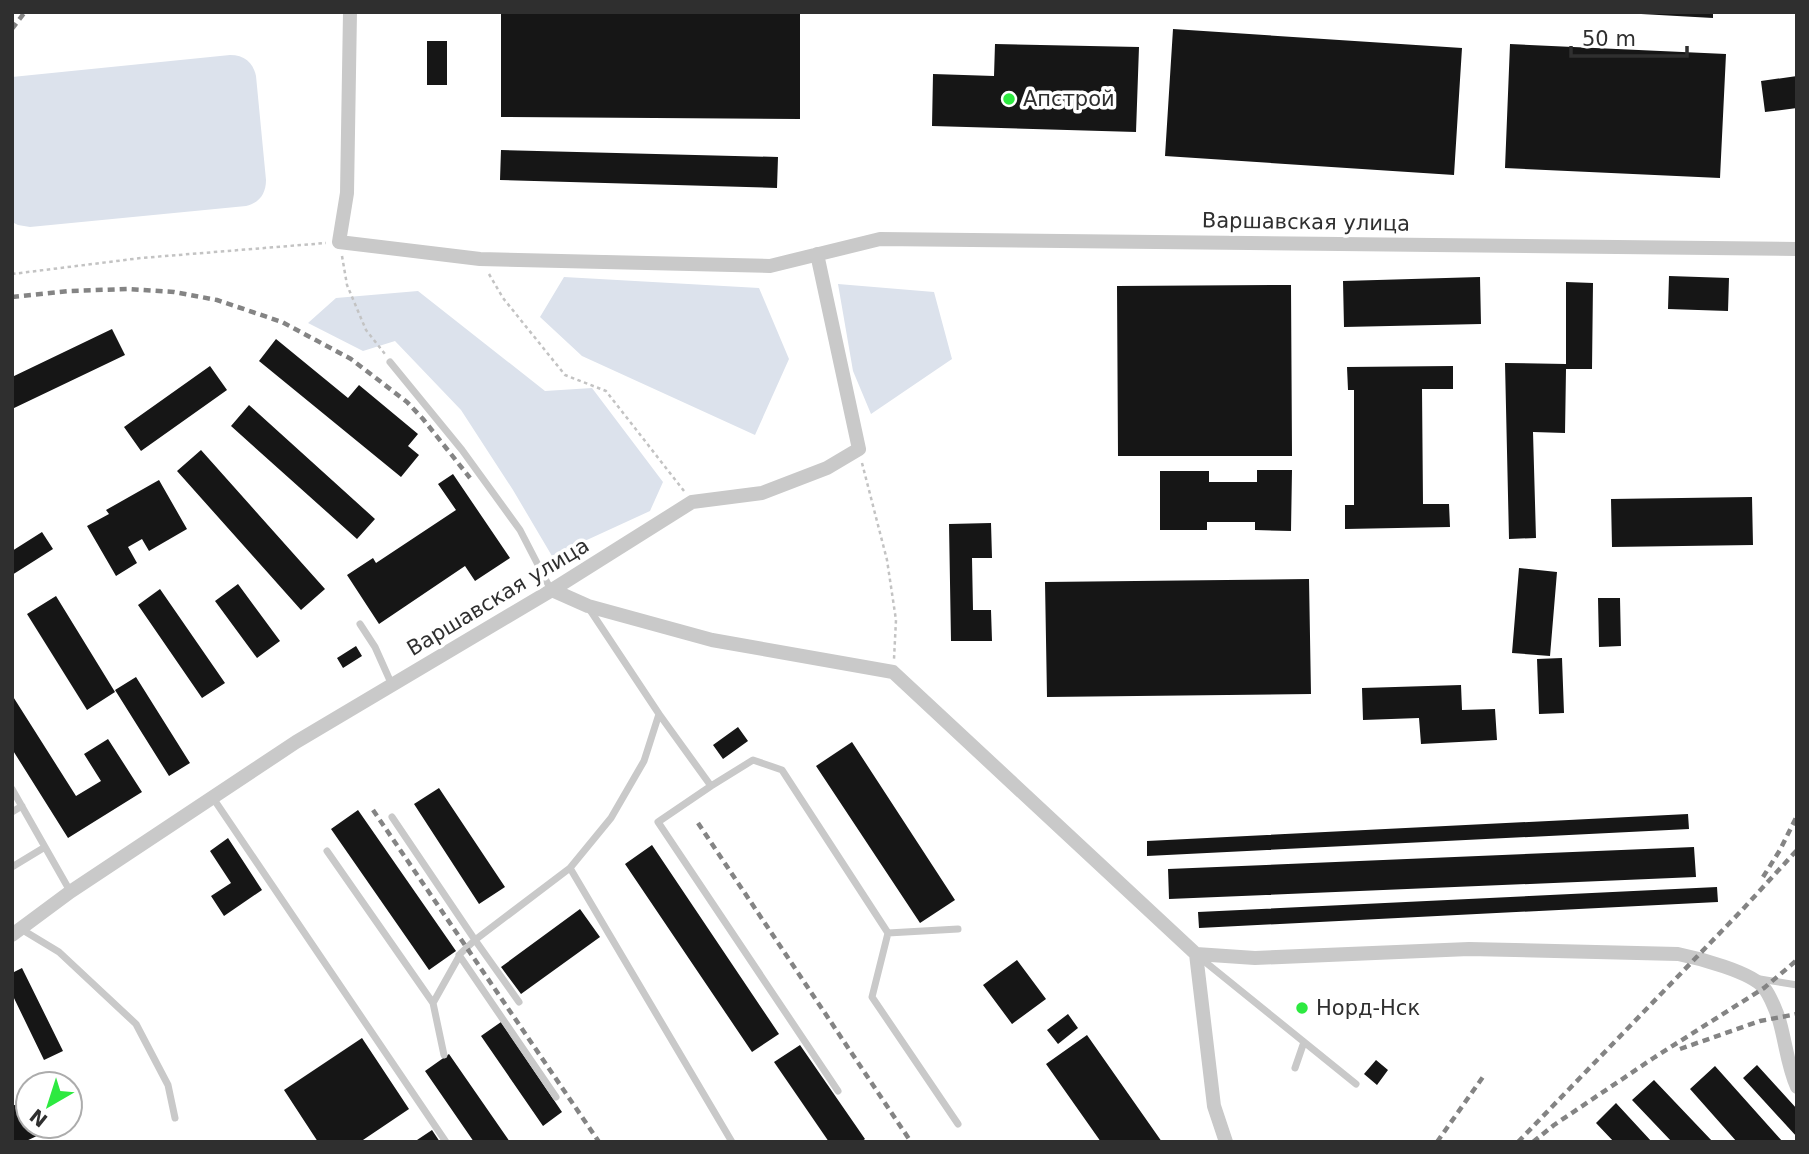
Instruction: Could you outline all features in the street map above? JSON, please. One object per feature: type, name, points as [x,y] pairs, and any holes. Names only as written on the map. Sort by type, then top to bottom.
[{"type":"street","points":[[339,242],[347,192],[349,12]]},
{"type":"street","name":"Варшавская улица","points":[[339,242],[480,259],[770,265],[880,239],[1797,249]]},
{"type":"street","points":[[817,254],[859,449]]},
{"type":"street","name":"Варшавская улица","points":[[17,932],[70,892],[296,742],[552,590],[692,502],[762,493],[827,468],[859,449]]},
{"type":"street","points":[[552,590],[588,606],[712,640],[893,673],[1196,954],[1255,958],[1469,949],[1678,954],[1749,977],[1764,988],[1780,1021],[1797,1087]]},
{"type":"street","points":[[1196,954],[1213,1106],[1227,1142]]},
{"type":"lane","points":[[390,362],[462,450],[520,530],[552,590]]},
{"type":"lane","points":[[588,606],[659,714],[711,786]]},
{"type":"lane","points":[[360,624],[375,647],[392,685]]},
{"type":"lane","points":[[433,1003],[459,955],[570,868],[611,818],[644,761],[659,714]]},
{"type":"lane","points":[[838,1091],[658,822],[752,760],[782,770],[888,933],[872,997],[958,1124]]},
{"type":"lane","points":[[12,789],[70,892]]},
{"type":"lane","points":[[212,797],[446,1142]]},
{"type":"lane","points":[[12,812],[22,806]]},
{"type":"lane","points":[[392,817],[519,1002]]},
{"type":"lane","points":[[12,867],[45,848]]},
{"type":"lane","points":[[327,851],[433,1003],[443,1055]]},
{"type":"lane","points":[[570,868],[732,1142]]},
{"type":"lane","points":[[888,933],[958,929]]},
{"type":"lane","points":[[17,932],[59,952],[136,1024],[168,1085],[175,1118]]},
{"type":"lane","points":[[1196,954],[1356,1084]]},
{"type":"lane","points":[[459,955],[556,1097]]},
{"type":"lane","points":[[1749,977],[1797,985]]},
{"type":"lane","points":[[1295,1068],[1304,1042]]},
{"type":"path","points":[[12,274],[141,258],[339,242],[347,285],[366,330],[390,362]]},
{"type":"path","points":[[480,259],[503,298],[565,375],[606,391],[692,502]]},
{"type":"path","points":[[859,449],[887,560],[896,620],[893,673]]},
{"type":"shaded area","points":[[230,55],[247,60],[256,76],[266,180],[265,190],[258,200],[246,206],[30,227],[12,222],[12,77]]},
{"type":"shaded area","points":[[564,277],[759,288],[789,359],[755,435],[582,356],[540,317]]},
{"type":"shaded area","points":[[838,284],[934,292],[952,359],[871,414],[853,371]]},
{"type":"shaded area","points":[[418,291],[545,391],[592,388],[663,482],[650,511],[552,556],[461,410],[395,341],[363,351],[308,323],[336,298]]},
{"type":"building","points":[[501,12],[800,12],[800,119],[501,117]]},
{"type":"building","points":[[1713,12],[1713,18],[1641,14]]},
{"type":"building","points":[[1173,29],[1462,48],[1454,175],[1165,156]]},
{"type":"building","points":[[427,41],[447,41],[447,85],[427,85]]},
{"type":"building","points":[[995,44],[1139,47],[1136,132],[932,126],[933,74],[994,76]]},
{"type":"building","points":[[1510,44],[1726,54],[1720,178],[1505,168]]},
{"type":"building","points":[[1797,76],[1797,108],[1765,112],[1761,81]]},
{"type":"building","points":[[501,150],[778,157],[777,188],[500,180]]},
{"type":"building","points":[[1669,276],[1729,278],[1728,311],[1668,309]]},
{"type":"building","points":[[1480,277],[1481,324],[1344,327],[1343,281]]},
{"type":"building","points":[[1566,282],[1593,283],[1592,369],[1566,369],[1565,433],[1533,432],[1536,538],[1509,539],[1505,363],[1566,364]]},
{"type":"building","points":[[1291,285],[1292,456],[1118,456],[1117,286]]},
{"type":"building","points":[[112,329],[125,355],[12,409],[12,377]]},
{"type":"building","points":[[276,339],[348,398],[359,385],[418,434],[408,446],[419,455],[401,477],[259,361]]},
{"type":"building","points":[[210,366],[227,390],[141,451],[124,427]]},
{"type":"building","points":[[1453,366],[1453,389],[1422,389],[1423,504],[1449,504],[1450,527],[1345,529],[1345,505],[1354,505],[1354,390],[1348,390],[1347,367]]},
{"type":"building","points":[[249,405],[375,519],[357,539],[231,426]]},
{"type":"building","points":[[201,450],[325,589],[301,610],[177,471]]},
{"type":"building","points":[[1257,470],[1292,470],[1291,531],[1255,530],[1255,522],[1207,522],[1207,530],[1160,530],[1160,471],[1209,471],[1209,482],[1257,482]]},
{"type":"building","points":[[453,474],[510,558],[475,581],[465,566],[379,624],[347,575],[373,558],[376,563],[456,510],[438,484]]},
{"type":"building","points":[[159,480],[187,529],[149,551],[142,539],[128,547],[137,563],[116,576],[87,526],[109,514],[106,510]]},
{"type":"building","points":[[1752,497],[1753,545],[1612,547],[1611,499]]},
{"type":"building","points":[[991,523],[992,558],[972,558],[973,610],[991,610],[992,641],[951,641],[949,524]]},
{"type":"building","points":[[42,532],[53,549],[12,575],[12,551]]},
{"type":"building","points":[[1519,568],[1557,572],[1550,656],[1512,653]]},
{"type":"building","points":[[1309,579],[1311,694],[1047,697],[1045,582]]},
{"type":"building","points":[[238,584],[280,641],[257,658],[215,601]]},
{"type":"building","points":[[160,589],[225,683],[202,698],[138,605]]},
{"type":"building","points":[[56,596],[115,692],[87,710],[27,614]]},
{"type":"building","points":[[1598,598],[1620,598],[1621,646],[1599,647]]},
{"type":"building","points":[[356,646],[362,656],[343,668],[337,658]]},
{"type":"building","points":[[1562,658],[1564,713],[1539,714],[1537,659]]},
{"type":"building","points":[[136,677],[190,763],[169,776],[115,690]]},
{"type":"building","points":[[1461,685],[1462,710],[1495,709],[1497,740],[1421,744],[1419,718],[1363,720],[1362,688]]},
{"type":"building","points":[[12,695],[76,796],[101,781],[84,754],[108,739],[142,792],[68,838],[12,749]]},
{"type":"building","points":[[738,727],[748,741],[723,759],[713,745]]},
{"type":"building","points":[[852,742],[955,900],[920,923],[816,766]]},
{"type":"building","points":[[439,788],[505,887],[479,904],[414,804]]},
{"type":"building","points":[[358,810],[456,951],[429,970],[331,829]]},
{"type":"building","points":[[1688,814],[1689,829],[1147,856],[1147,841]]},
{"type":"building","points":[[228,838],[262,890],[224,916],[211,896],[231,883],[210,851]]},
{"type":"building","points":[[652,845],[779,1034],[752,1052],[625,864]]},
{"type":"building","points":[[1694,847],[1696,877],[1169,899],[1168,869]]},
{"type":"building","points":[[1717,887],[1718,902],[1199,928],[1198,912]]},
{"type":"building","points":[[580,909],[600,937],[521,994],[501,967]]},
{"type":"building","points":[[1017,960],[1046,999],[1012,1024],[983,985]]},
{"type":"building","points":[[22,968],[63,1051],[44,1060],[12,994],[12,973]]},
{"type":"building","points":[[1068,1014],[1078,1028],[1058,1044],[1047,1030]]},
{"type":"building","points":[[501,1022],[562,1112],[543,1126],[481,1036]]},
{"type":"building","points":[[1087,1035],[1162,1142],[1101,1142],[1046,1064]]},
{"type":"building","points":[[362,1038],[409,1109],[360,1142],[318,1142],[284,1090]]},
{"type":"building","points":[[800,1045],[865,1139],[861,1142],[829,1142],[774,1062]]},
{"type":"building","points":[[449,1054],[510,1142],[474,1142],[425,1071]]},
{"type":"building","points":[[1376,1060],[1388,1070],[1377,1085],[1364,1074]]},
{"type":"building","points":[[1757,1065],[1797,1109],[1797,1137],[1743,1078]]},
{"type":"building","points":[[1715,1066],[1783,1142],[1737,1142],[1690,1089]]},
{"type":"building","points":[[1654,1080],[1713,1142],[1672,1142],[1632,1100]]},
{"type":"building","points":[[1616,1103],[1652,1142],[1614,1142],[1596,1123]]},
{"type":"building","points":[[14,1105],[14,1140],[28,1140],[24,1142],[12,1142]]},
{"type":"building","points":[[432,1130],[440,1142],[414,1142]]},
{"type":"railway","points":[[12,29],[25,12]]},
{"type":"railway","points":[[12,297],[127,289],[174,292],[217,300],[282,322],[351,359],[407,402],[470,478]]},
{"type":"railway","points":[[373,810],[599,1142]]},
{"type":"railway","points":[[1763,877],[1797,816]]},
{"type":"railway","points":[[698,823],[911,1142]]},
{"type":"railway","points":[[1518,1142],[1797,850]]},
{"type":"railway","points":[[1533,1142],[1655,1057],[1764,988],[1797,960]]},
{"type":"railway","points":[[1680,1049],[1760,1021],[1797,1014]]},
{"type":"railway","points":[[1437,1142],[1485,1074]]},
{"type":"place","name":"Апстрой","points":[[1009,99]]},
{"type":"place","name":"Норд-Нск","points":[[1302,1008]]}]
